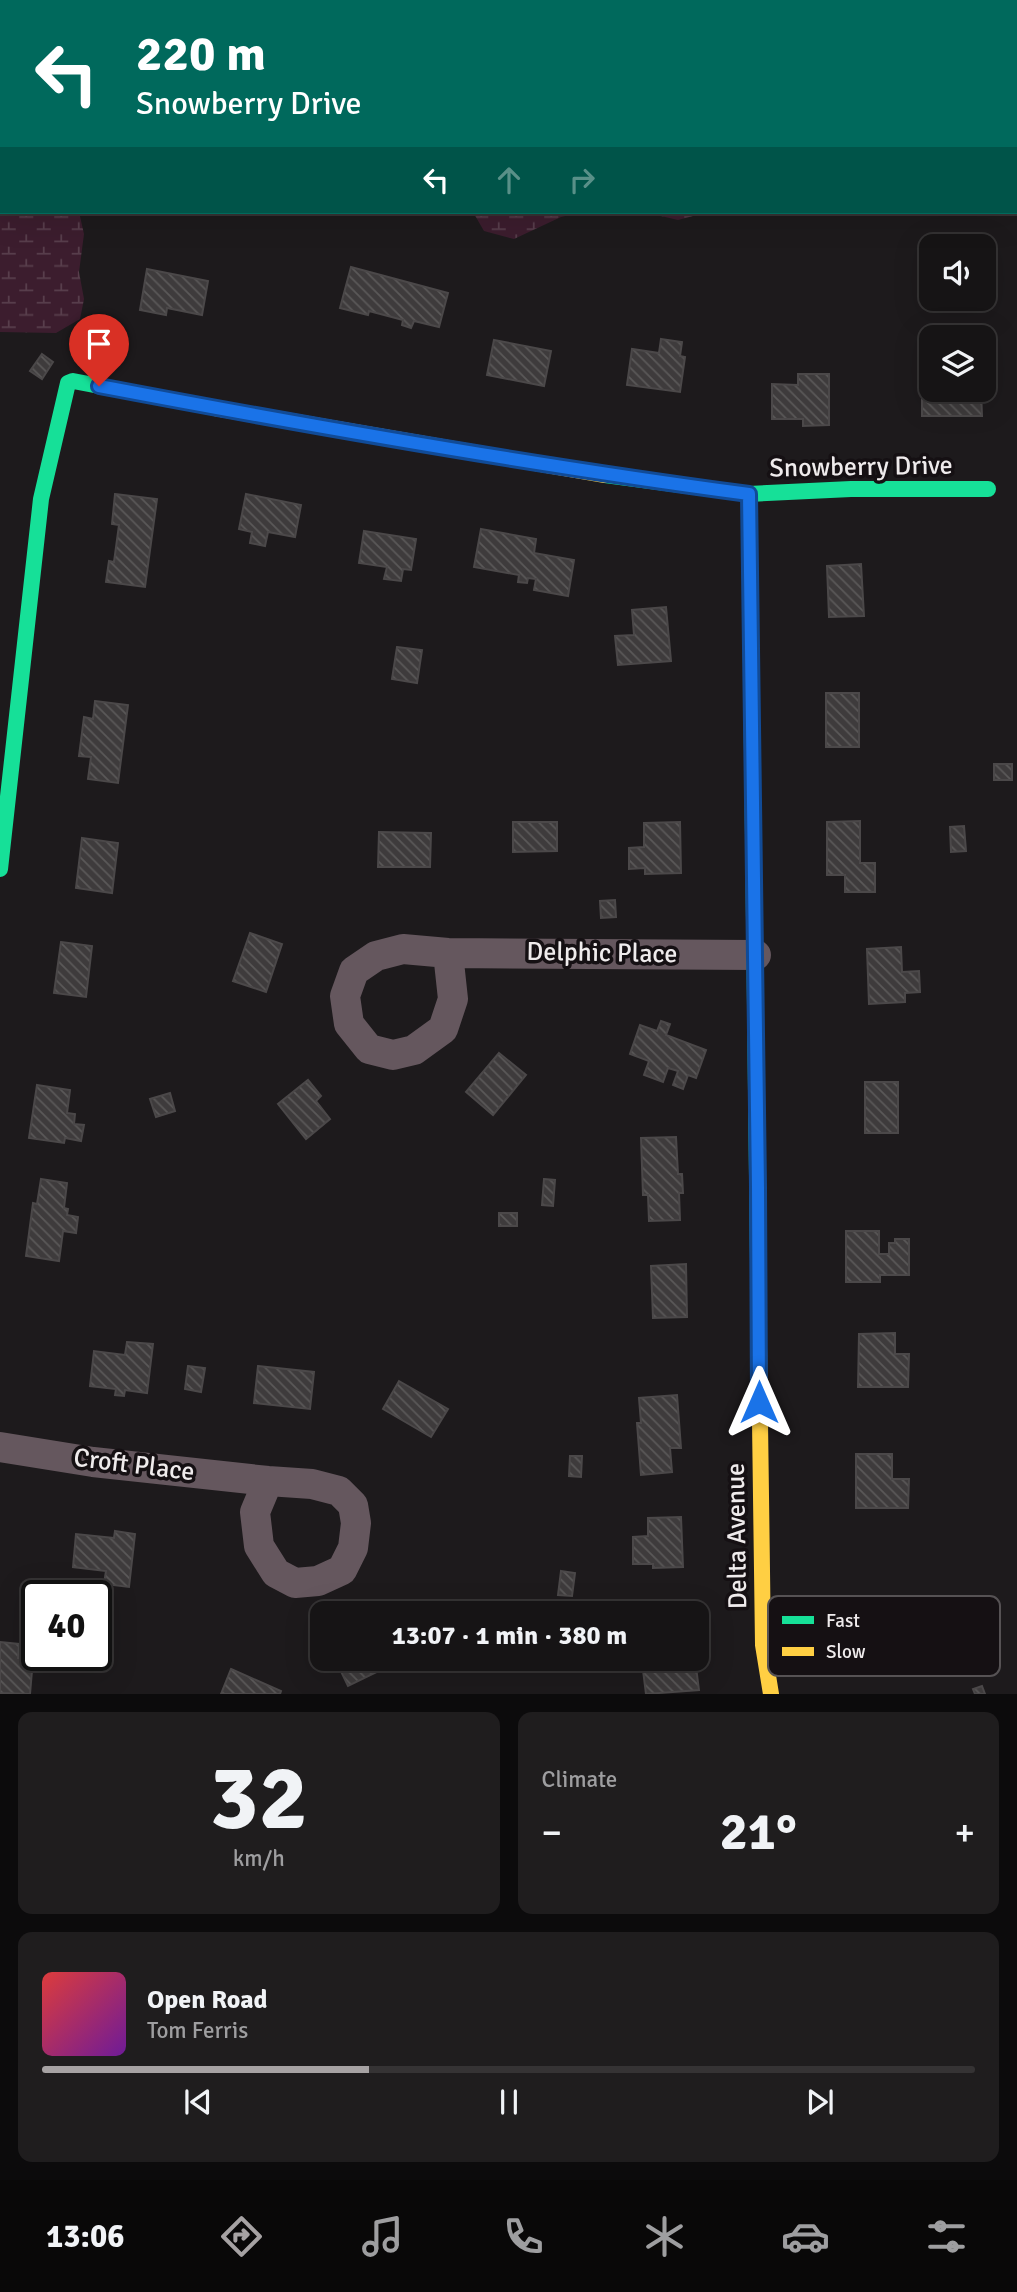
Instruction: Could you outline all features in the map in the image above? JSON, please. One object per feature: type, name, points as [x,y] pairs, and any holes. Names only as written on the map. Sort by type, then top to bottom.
[{"type":"street","name":"Snowberry Drive","points":[[0,869],[41,499],[68,383],[73,381],[293,423],[582,471],[749,494],[851,489],[988,489]]},
{"type":"street","name":"Delta Avenue","points":[[749,494],[759,1402],[763,1645],[768,1675]]},
{"type":"street","name":"Delphic Place","points":[[448,953],[756,955]]},
{"type":"street","name":"Croft Place","points":[[0,1447],[93,1462],[268,1481]]},
{"type":"green space","points":[[0,214],[79,214],[84,234],[79,272],[84,299],[80,319],[56,333],[0,332]]},
{"type":"green space","points":[[474,214],[574,214],[561,217],[514,239],[484,231]]},
{"type":"green space","points":[[652,214],[700,214],[678,220]]},
{"type":"building","points":[[351,267],[448,293],[439,327],[414,321],[411,328],[402,325],[403,320],[369,311],[368,315],[340,308]]},
{"type":"building","points":[[147,269],[208,281],[202,315],[167,308],[166,315],[140,310]]},
{"type":"building","points":[[661,339],[682,342],[680,356],[685,357],[680,392],[627,385],[632,349],[659,353]]},
{"type":"building","points":[[494,340],[551,351],[544,386],[487,375]]},
{"type":"building","points":[[42,354],[53,362],[42,379],[30,371]]},
{"type":"building","points":[[798,374],[829,374],[829,425],[803,426],[803,419],[772,419],[772,384],[798,385]]},
{"type":"building","points":[[922,402],[981,402],[982,416],[922,416]]},
{"type":"building","points":[[115,494],[157,499],[145,587],[106,582],[109,561],[114,562],[119,525],[112,524]]},
{"type":"building","points":[[246,494],[301,505],[295,537],[268,532],[265,546],[250,543],[252,532],[239,529]]},
{"type":"building","points":[[481,529],[536,539],[534,553],[574,560],[568,596],[534,590],[536,579],[528,578],[527,583],[518,582],[519,575],[474,567]]},
{"type":"building","points":[[364,531],[416,539],[411,570],[403,569],[401,581],[384,579],[387,567],[359,563]]},
{"type":"building","points":[[861,564],[864,616],[829,617],[827,566]]},
{"type":"building","points":[[666,607],[671,661],[618,665],[615,636],[634,635],[632,610]]},
{"type":"building","points":[[397,647],[422,650],[417,683],[392,679]]},
{"type":"building","points":[[826,693],[859,693],[859,747],[826,747]]},
{"type":"building","points":[[95,701],[128,705],[118,783],[88,779],[91,757],[79,756],[84,717],[93,719]]},
{"type":"building","points":[[994,764],[1012,764],[1012,780],[994,780]]},
{"type":"building","points":[[860,821],[860,863],[875,863],[875,892],[845,892],[845,875],[827,875],[827,822]]},
{"type":"building","points":[[513,822],[557,822],[557,851],[513,852]]},
{"type":"building","points":[[680,822],[681,873],[645,874],[645,868],[629,869],[629,848],[644,847],[644,823]]},
{"type":"building","points":[[964,826],[966,851],[951,852],[950,827]]},
{"type":"building","points":[[379,832],[431,833],[430,867],[378,867]]},
{"type":"building","points":[[82,838],[118,843],[112,893],[76,888]]},
{"type":"building","points":[[615,900],[616,917],[601,918],[600,901]]},
{"type":"building","points":[[250,933],[282,944],[266,992],[233,981]]},
{"type":"building","points":[[61,942],[92,946],[86,997],[54,993]]},
{"type":"building","points":[[901,947],[902,972],[919,971],[920,992],[905,993],[905,1002],[869,1004],[867,949]]},
{"type":"building","points":[[661,1021],[670,1024],[666,1035],[706,1050],[696,1078],[688,1075],[683,1089],[673,1085],[678,1071],[668,1068],[663,1082],[644,1075],[649,1061],[630,1054],[640,1025],[657,1031]]},
{"type":"building","points":[[499,1053],[526,1075],[493,1115],[466,1092]]},
{"type":"building","points":[[308,1080],[321,1096],[316,1101],[330,1119],[306,1139],[278,1104]]},
{"type":"building","points":[[865,1082],[898,1082],[898,1133],[865,1133]]},
{"type":"building","points":[[37,1085],[70,1090],[67,1113],[75,1114],[74,1124],[84,1125],[81,1141],[65,1138],[64,1143],[29,1138]]},
{"type":"building","points":[[170,1093],[175,1111],[156,1117],[150,1099]]},
{"type":"building","points":[[676,1137],[678,1174],[682,1174],[683,1193],[679,1193],[680,1220],[649,1221],[648,1195],[643,1195],[641,1138]]},
{"type":"building","points":[[41,1179],[67,1183],[64,1208],[68,1209],[67,1215],[78,1217],[76,1233],[63,1231],[59,1261],[26,1256],[33,1203],[37,1204]]},
{"type":"building","points":[[544,1179],[555,1180],[553,1206],[542,1205]]},
{"type":"building","points":[[499,1213],[517,1213],[517,1226],[499,1226]]},
{"type":"building","points":[[846,1231],[879,1231],[879,1254],[889,1254],[889,1243],[895,1243],[895,1239],[909,1239],[909,1275],[880,1275],[880,1282],[846,1282]]},
{"type":"building","points":[[686,1264],[687,1317],[653,1318],[651,1266]]},
{"type":"building","points":[[895,1333],[895,1354],[909,1354],[908,1387],[858,1387],[859,1334]]},
{"type":"building","points":[[127,1342],[153,1344],[147,1393],[125,1390],[124,1396],[115,1395],[116,1389],[90,1386],[94,1351],[125,1355]]},
{"type":"building","points":[[188,1366],[205,1368],[201,1392],[185,1389]]},
{"type":"building","points":[[258,1366],[314,1372],[310,1409],[254,1403]]},
{"type":"building","points":[[399,1381],[448,1409],[431,1437],[383,1409]]},
{"type":"building","points":[[677,1395],[681,1448],[670,1448],[672,1472],[641,1475],[637,1423],[641,1423],[639,1398]]},
{"type":"building","points":[[856,1454],[892,1454],[892,1479],[909,1479],[908,1508],[856,1508]]},
{"type":"building","points":[[570,1456],[582,1456],[581,1477],[569,1476]]},
{"type":"building","points":[[681,1517],[683,1567],[653,1568],[653,1564],[633,1564],[633,1537],[648,1536],[648,1518]]},
{"type":"building","points":[[115,1531],[135,1534],[129,1587],[112,1585],[112,1580],[105,1580],[106,1571],[73,1567],[76,1534],[114,1538]]},
{"type":"building","points":[[561,1571],[575,1573],[572,1596],[558,1595]]},
{"type":"building","points":[[0,1642],[19,1644],[21,1671],[32,1671],[30,1694],[0,1693]]},
{"type":"building","points":[[231,1669],[281,1691],[280,1694],[221,1694]]},
{"type":"building","points":[[341,1671],[379,1671],[348,1686]]},
{"type":"building","points":[[643,1671],[697,1671],[699,1690],[646,1694]]},
{"type":"building","points":[[982,1686],[985,1694],[975,1694],[973,1689]]},
{"type":"traffic: fast","points":[[0,869],[41,499],[68,383],[73,381],[215,408]]},
{"type":"traffic: fast","points":[[605,475],[749,494],[851,489],[988,489]]},
{"type":"traffic: fast","points":[[749,494],[759,1347]]},
{"type":"traffic: slow","points":[[215,408],[605,475]]},
{"type":"traffic: slow","points":[[759,1347],[763,1645],[768,1676]]},
{"type":"traffic: slow","points":[[768,1676],[771,1694]]},
{"type":"route","points":[[99,386],[279,420],[609,476],[749,494],[759,1402]]}]
